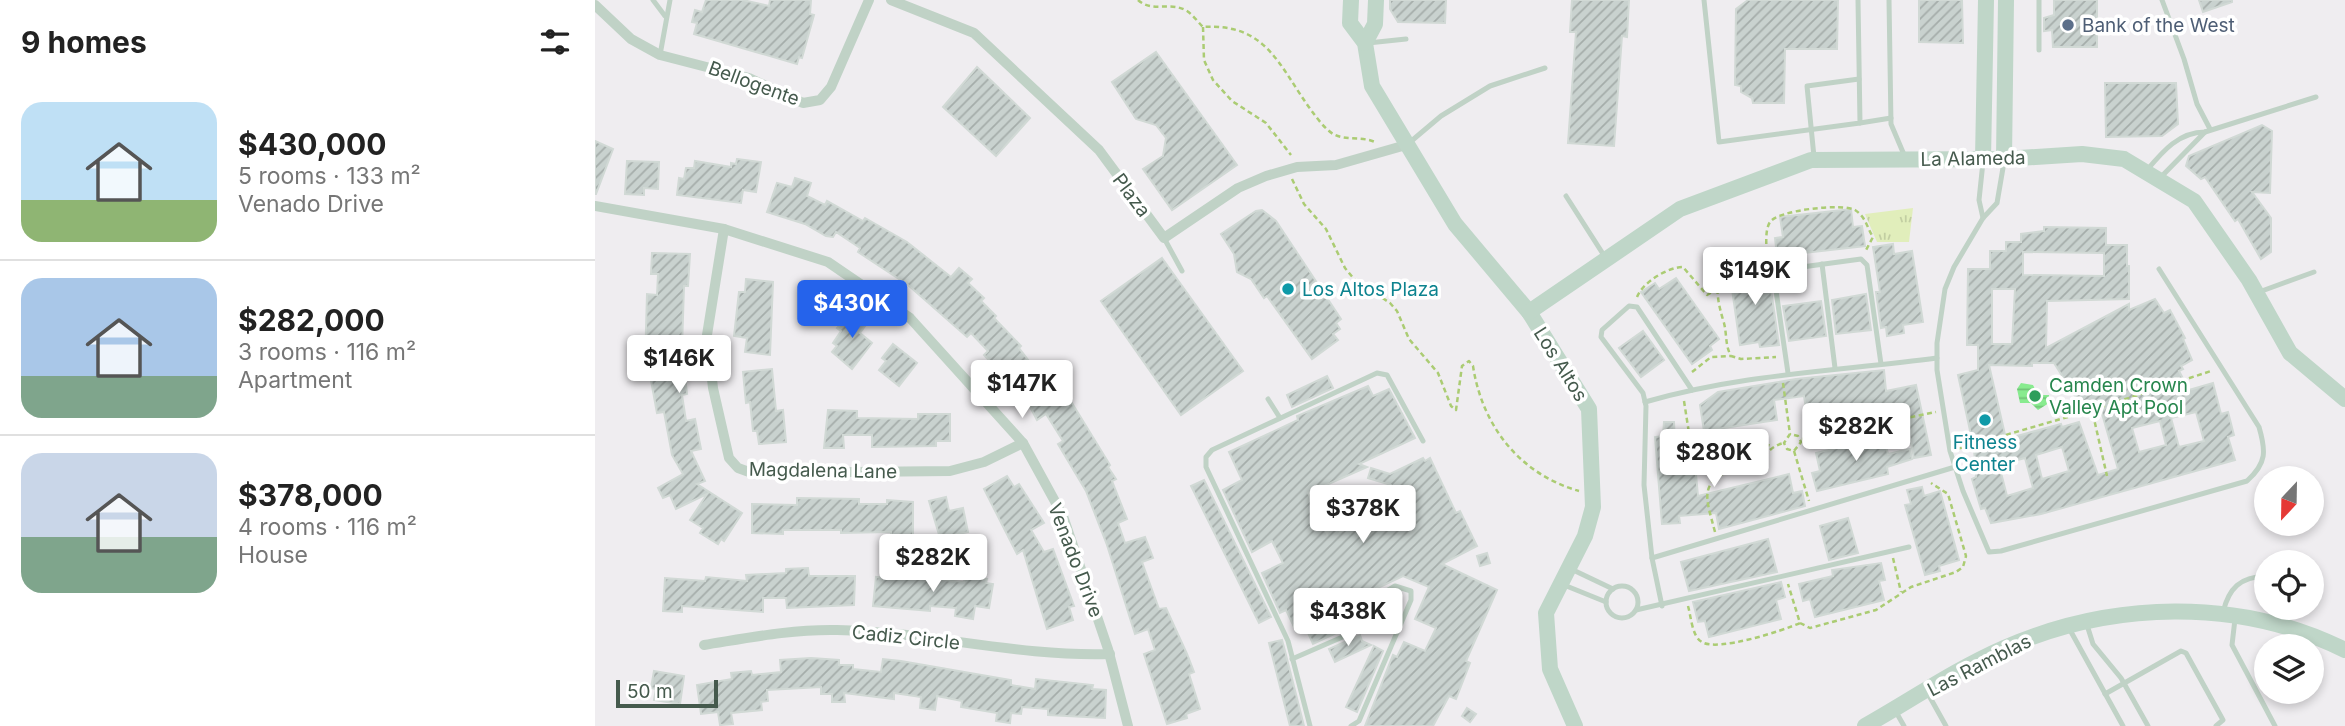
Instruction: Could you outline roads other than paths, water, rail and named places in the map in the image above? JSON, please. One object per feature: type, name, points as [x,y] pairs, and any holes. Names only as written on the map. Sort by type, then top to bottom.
[{"type":"street","name":"Bellogente","points":[[595,5],[631,39],[660,55],[737,74],[803,103],[820,100],[831,88],[869,0]]},
{"type":"street","name":"Plaza","points":[[891,0],[974,33],[1098,150],[1164,238]]},
{"type":"street","name":"Los Altos","points":[[1351,0],[1350,23],[1365,43],[1372,86],[1398,148],[1455,223],[1529,312],[1589,409],[1593,507],[1585,536],[1546,613],[1551,669],[1571,724]]},
{"type":"street","name":"Los Altos","points":[[1365,43],[1375,24],[1376,0]]},
{"type":"street","points":[[1983,159],[1986,0]]},
{"type":"street","points":[[2004,159],[2006,0]]},
{"type":"street","points":[[1164,238],[1238,188],[1293,168],[1336,165],[1398,148]]},
{"type":"street","name":"La Alameda","points":[[1529,312],[1680,209],[1815,160],[2004,159],[2083,154],[2124,159],[2194,201],[2256,293],[2290,354],[2345,399]]},
{"type":"street","name":"Venado Drive","points":[[595,206],[724,229],[828,262],[910,318],[1023,443],[1063,516],[1110,654],[1128,726]]},
{"type":"street","name":"Magdalena Lane","points":[[724,229],[707,335],[713,387],[729,458],[739,468],[752,473],[950,471],[984,462],[1023,443]]},
{"type":"street","name":"Las Ramblas","points":[[1865,726],[2003,649],[2067,624],[2085,620],[2158,610],[2229,615],[2283,626],[2345,650]]},
{"type":"street","name":"Cadiz Circle","points":[[703,645],[778,633],[837,630],[1038,653],[1110,654]]},
{"type":"lane","points":[[653,0],[665,16]]},
{"type":"lane","points":[[660,55],[670,0]]},
{"type":"lane","points":[[1704,0],[1719,142],[1891,118]]},
{"type":"lane","points":[[1858,0],[1860,123]]},
{"type":"lane","points":[[1889,0],[1891,118],[1906,160]]},
{"type":"lane","points":[[2039,0],[2039,50]]},
{"type":"lane","points":[[2161,0],[2185,59],[2197,104],[2208,131]]},
{"type":"lane","points":[[1365,43],[1406,39]]},
{"type":"lane","points":[[1398,148],[1441,116],[1490,86],[1545,68]]},
{"type":"lane","points":[[1815,160],[1807,86],[1859,79]]},
{"type":"lane","points":[[2152,175],[2177,140],[2190,132],[2208,131],[2316,97]]},
{"type":"lane","points":[[2152,175],[2208,131]]},
{"type":"lane","points":[[1983,159],[1979,200],[1983,218]]},
{"type":"lane","points":[[2004,159],[1997,203],[1983,218],[1954,267],[1945,289],[1937,358],[1950,451],[1984,545],[1989,552],[2001,551],[2247,481],[2265,460],[2265,447],[2259,427],[2159,269]]},
{"type":"lane","points":[[1566,196],[1606,259]]},
{"type":"lane","points":[[1164,238],[1182,271]]},
{"type":"lane","points":[[1785,374],[1774,277],[1780,270],[1861,259],[1867,265],[1881,363]]},
{"type":"lane","points":[[1822,264],[1835,368]]},
{"type":"lane","points":[[2256,293],[2314,272]]},
{"type":"lane","points":[[1662,606],[1652,558],[1644,485],[1645,402],[1643,393],[1601,337],[1602,330],[1629,306],[1637,307],[1692,390]]},
{"type":"lane","points":[[1645,402],[1692,390],[1785,374],[1937,358]]},
{"type":"lane","points":[[1310,726],[1288,641],[1206,467],[1206,457],[1212,450],[1377,373],[1387,375],[1423,441]]},
{"type":"lane","points":[[1268,399],[1280,418]]},
{"type":"lane","points":[[1652,558],[1955,467]]},
{"type":"lane","points":[[1613,589],[1606,602],[1609,613],[1623,618],[1636,610],[1909,547]]},
{"type":"lane","points":[[1569,568],[1613,589],[1624,586],[1631,589],[1636,595],[1636,610]]},
{"type":"lane","points":[[2254,579],[2238,582],[2228,594],[2232,645],[2275,726]]},
{"type":"lane","points":[[1561,583],[1606,602]]},
{"type":"lane","points":[[1292,659],[1370,625],[1385,592],[1395,586],[1411,591],[1411,600],[1359,721],[1351,726]]},
{"type":"lane","points":[[2085,620],[2093,644],[2124,682],[2148,726]]},
{"type":"lane","points":[[2067,624],[2123,726]]},
{"type":"lane","points":[[2105,694],[2181,651],[2186,653],[2223,720],[2216,726]]},
{"type":"lane","points":[[1926,691],[1946,726]]},
{"type":"lane","points":[[1894,710],[1904,726]]},
{"type":"place","name":"Bank of the West","points":[[2068,25]]},
{"type":"place","name":"Los Altos Plaza","points":[[1288,289]]},
{"type":"place","name":"Camden Crown Valley Apt Pool","points":[[2035,396]]},
{"type":"place","name":"Fitness Center","points":[[1985,420]]}]
